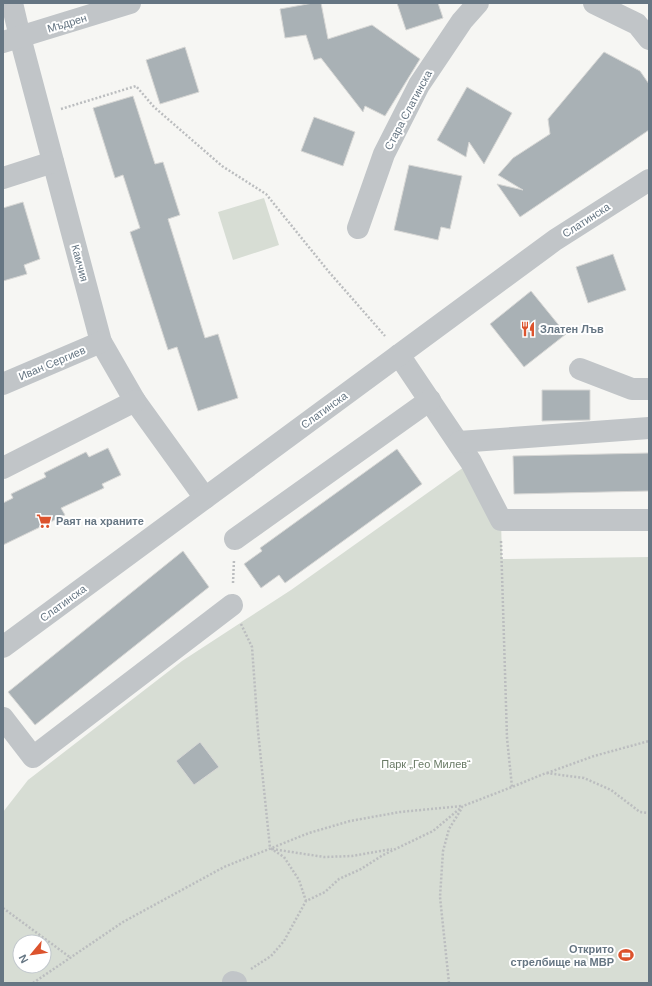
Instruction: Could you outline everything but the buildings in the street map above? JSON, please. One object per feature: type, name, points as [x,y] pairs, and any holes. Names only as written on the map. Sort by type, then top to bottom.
[{"type":"street","name":"Камчия","points":[[12,3],[11,40],[41,115],[101,342],[135,401],[206,498]]},
{"type":"street","name":"Мъдрен","points":[[11,40],[130,3]]},
{"type":"street","name":"Стара Слатинска","points":[[358,228],[384,154],[419,85],[462,21],[478,3]]},
{"type":"street","points":[[594,3],[638,24],[649,39]]},
{"type":"street","points":[[3,178],[53,162]]},
{"type":"street","name":"Слатинска","points":[[3,647],[555,240],[649,180]]},
{"type":"street","name":"Иван Сергиев","points":[[3,384],[101,342]]},
{"type":"street","points":[[399,355],[459,442],[501,520],[649,520]]},
{"type":"street","points":[[580,369],[632,389],[649,389]]},
{"type":"street","points":[[235,539],[430,400]]},
{"type":"street","points":[[3,468],[135,401]]},
{"type":"street","points":[[459,442],[649,428]]},
{"type":"street","points":[[3,718],[33,757],[232,605]]},
{"type":"path","points":[[41,115],[136,86],[154,107],[222,166],[266,194],[329,272],[385,336]]},
{"type":"path","points":[[501,520],[507,738],[512,787]]},
{"type":"path","points":[[235,539],[232,605],[252,647],[258,731],[270,848]]},
{"type":"path","points":[[34,983],[123,922],[179,890],[224,867],[270,848],[309,833],[350,821],[400,812],[463,806],[546,773],[601,754],[649,741]]},
{"type":"path","points":[[546,773],[584,778],[611,790],[640,812],[649,813]]},
{"type":"path","points":[[234,983],[271,956],[284,941],[306,901],[325,892],[339,879],[361,869],[396,848],[433,831],[463,806]]},
{"type":"path","points":[[449,983],[440,897],[443,851],[449,829],[463,806]]},
{"type":"path","points":[[270,848],[324,857],[352,856],[396,848]]},
{"type":"path","points":[[270,848],[284,857],[299,880],[306,901]]},
{"type":"path","points":[[3,908],[71,958]]},
{"type":"green space","points":[[264,198],[279,245],[233,260],[218,212]]},
{"type":"green space","name":"Парк „Гео Милев“","points":[[471,462],[501,520],[502,559],[649,557],[649,983],[3,983],[3,812],[28,780],[182,661],[291,590]]},
{"type":"place","name":"Златен Лъв","points":[[528,329]]},
{"type":"place","name":"Раят на храните","points":[[44,521]]},
{"type":"place","name":"Открито стрелбище на МВР","points":[[626,955]]}]
